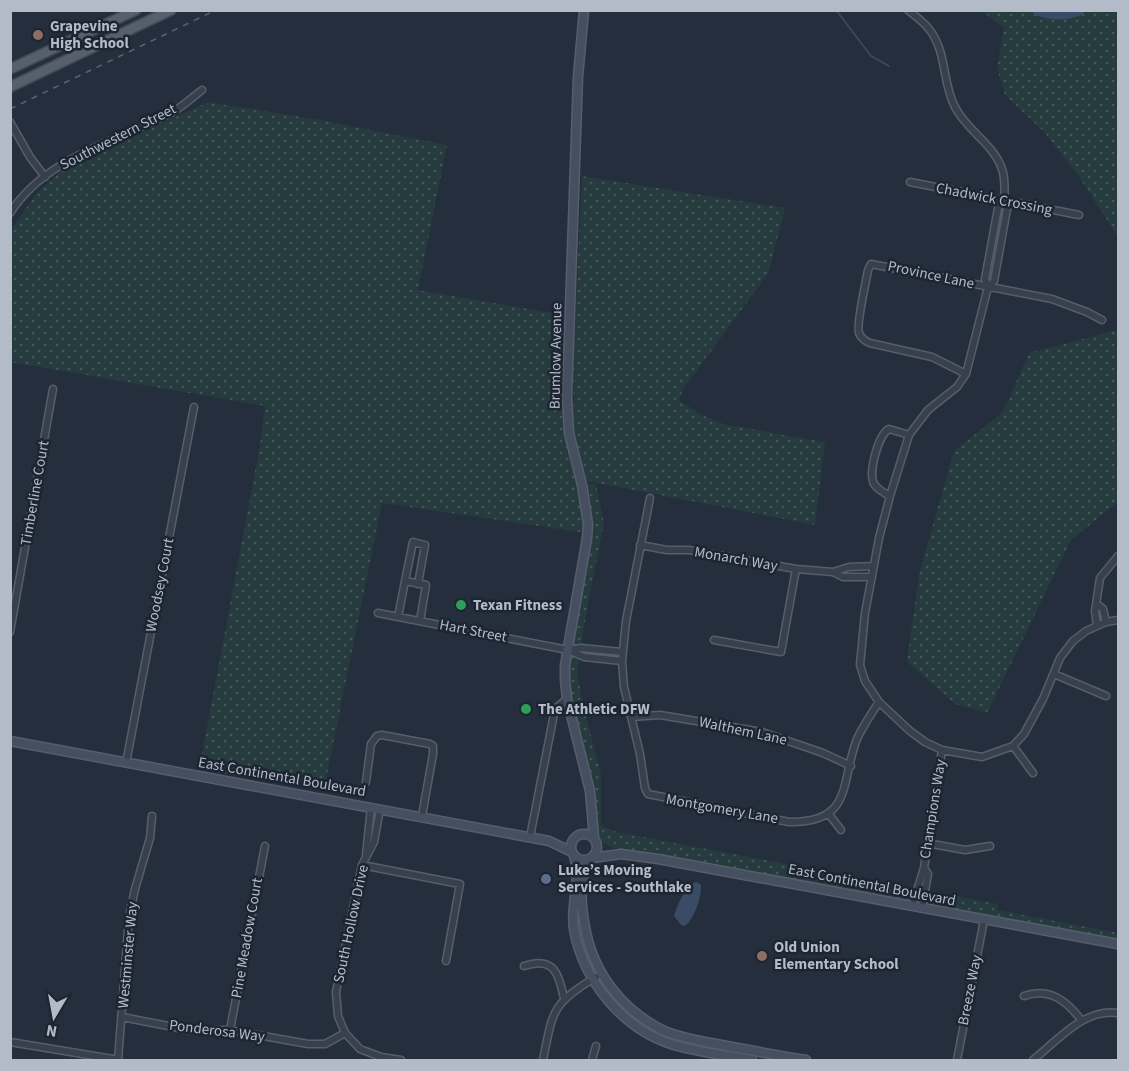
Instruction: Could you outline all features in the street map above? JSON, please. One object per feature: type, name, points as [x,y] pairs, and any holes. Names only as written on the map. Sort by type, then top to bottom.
[{"type":"main road","points":[[13,67],[136,10]]},
{"type":"main road","points":[[10,87],[171,10]]},
{"type":"main road","name":"Brumlow Avenue","points":[[584,10],[578,87],[567,396],[569,433],[582,484],[588,524],[565,665],[567,699],[585,769],[595,840]]},
{"type":"main road","name":"East Continental Boulevard","points":[[10,741],[530,837],[549,841],[573,854]]},
{"type":"main road","name":"Brumlow Avenue","points":[[577,836],[585,826],[590,807]]},
{"type":"main road","points":[[752,1060],[731,1055],[663,1030],[631,1010],[616,994],[601,974],[594,959],[587,937],[581,900],[584,871],[597,850],[595,840],[587,834],[577,836],[571,844],[577,867],[572,914],[573,927],[580,952],[592,979],[625,1017],[659,1039],[690,1049],[731,1055],[806,1060]]},
{"type":"main road","name":"East Continental Boulevard","points":[[549,841],[577,836]]},
{"type":"main road","name":"East Continental Boulevard","points":[[595,840],[621,854]]},
{"type":"main road","points":[[573,854],[581,860],[591,859]]},
{"type":"main road","name":"East Continental Boulevard","points":[[591,859],[621,854],[744,874],[1119,944]]},
{"type":"street","points":[[908,10],[929,29],[938,45],[948,89],[955,108],[969,128],[994,152],[1006,186],[1004,201],[1007,209],[994,281],[988,287],[966,374],[957,387],[928,410],[909,435],[890,495],[865,614],[860,664],[865,681],[879,702],[925,742],[942,750],[982,757],[1013,746],[1031,723],[1060,658],[1073,641],[1086,631],[1106,622],[1119,620]]},
{"type":"street","name":"Southwestern Street","points":[[10,213],[21,198],[45,177],[77,155],[174,111],[202,90]]},
{"type":"street","points":[[10,122],[30,157],[45,177]]},
{"type":"street","name":"Chadwick Crossing","points":[[910,182],[1079,214]]},
{"type":"street","points":[[988,287],[985,279],[991,244],[998,208],[1004,201]]},
{"type":"street","points":[[991,244],[1000,245]]},
{"type":"street","name":"Province Lane","points":[[966,374],[933,357],[870,343],[862,338],[859,323],[871,264],[1052,299],[1102,320]]},
{"type":"street","name":"Timberline Court","points":[[10,632],[53,389]]},
{"type":"street","name":"Woodsey Court","points":[[126,763],[194,407]]},
{"type":"street","points":[[890,495],[875,486],[873,480],[876,452],[881,436],[889,429],[909,435]]},
{"type":"street","name":"Montgomery Lane","points":[[650,498],[622,652],[624,687],[646,791],[651,796],[789,822],[806,821],[828,813]]},
{"type":"street","points":[[398,617],[412,542],[425,545],[418,584]]},
{"type":"street","name":"Monarch Way","points":[[640,546],[689,550],[796,569],[833,572],[843,577],[872,577]]},
{"type":"street","points":[[1097,626],[1095,611],[1100,578],[1119,556]]},
{"type":"street","name":"Monarch Way","points":[[833,572],[849,567],[874,566]]},
{"type":"street","points":[[714,640],[781,652],[796,569]]},
{"type":"street","points":[[405,582],[426,585],[420,621]]},
{"type":"street","points":[[1097,604],[1103,609],[1106,622]]},
{"type":"street","name":"Hart Street","points":[[378,613],[568,650]]},
{"type":"street","points":[[568,650],[582,648],[622,652]]},
{"type":"street","points":[[568,650],[584,657],[622,661]]},
{"type":"street","points":[[1054,674],[1106,696]]},
{"type":"street","points":[[530,837],[555,709],[567,699]]},
{"type":"street","points":[[841,830],[828,813],[841,799],[857,740],[879,702]]},
{"type":"street","name":"Walthem Lane","points":[[631,717],[660,714],[762,732],[804,746],[851,766]]},
{"type":"street","points":[[366,782],[371,744],[377,736],[430,744],[433,746],[433,754],[422,816]]},
{"type":"street","points":[[1013,746],[1033,773]]},
{"type":"street","name":"Champions Way","points":[[917,907],[928,874],[924,868],[942,750]]},
{"type":"street","name":"South Hollow Drive","points":[[366,856],[370,807]]},
{"type":"street","name":"South Hollow Drive","points":[[345,1033],[338,1016],[336,992],[362,865],[374,842],[380,809]]},
{"type":"street","name":"Westminster Way","points":[[118,1060],[129,917],[150,838],[152,816]]},
{"type":"street","points":[[927,843],[965,850],[990,846]]},
{"type":"street","name":"Pine Meadow Court","points":[[230,1030],[265,846]]},
{"type":"street","points":[[362,865],[460,884],[446,961]]},
{"type":"street","name":"Breeze Way","points":[[957,1060],[984,920]]},
{"type":"street","points":[[524,966],[533,963],[549,965],[555,970],[564,998]]},
{"type":"street","points":[[543,1060],[552,1016],[564,998],[601,974]]},
{"type":"street","points":[[1024,996],[1034,992],[1055,995],[1066,1002],[1082,1021]]},
{"type":"street","points":[[1033,1060],[1082,1021],[1106,1012],[1119,1013]]},
{"type":"street","name":"Ponderosa Way","points":[[122,1017],[189,1030],[230,1030],[317,1045],[332,1041],[345,1033]]},
{"type":"street","points":[[345,1033],[353,1043],[366,1052],[401,1060]]},
{"type":"street","points":[[10,1041],[118,1060]]},
{"type":"street","points":[[592,1060],[596,1046]]},
{"type":"green space","points":[[982,11],[1118,11],[1118,237],[1077,174],[1045,133],[1005,95],[997,68],[1004,28]]},
{"type":"green space","points":[[208,102],[320,120],[447,145],[418,290],[564,315],[560,371],[567,446],[582,498],[584,524],[580,532],[382,503],[324,789],[199,770],[260,445],[265,406],[11,362],[10,240],[13,227],[36,194],[62,170]]},
{"type":"green space","points":[[582,176],[785,208],[768,274],[683,389],[679,400],[700,414],[723,424],[825,442],[815,525],[587,481],[574,434],[573,368]]},
{"type":"green space","points":[[1118,330],[1118,502],[1071,540],[987,713],[955,704],[907,662],[919,574],[954,451],[1003,412],[1029,353]]},
{"type":"green space","points":[[586,484],[596,484],[604,524],[577,671],[583,706],[601,773],[601,826],[617,832],[998,904],[998,910],[1118,933],[1118,940],[613,848],[604,843],[595,830],[595,788],[569,687],[568,667],[590,549],[593,520]]},
{"type":"water","points":[[697,882],[701,885],[701,890],[697,907],[688,923],[685,926],[681,925],[674,916],[675,911],[689,887]]},
{"type":"waterway","points":[[836,10],[871,56],[889,66]]},
{"type":"waterway","points":[[1037,10],[1058,14],[1080,10]]},
{"type":"railway","points":[[10,109],[216,10]]},
{"type":"place","name":"Grapevine High School","points":[[38,35]]},
{"type":"place","name":"Texan Fitness","points":[[461,605]]},
{"type":"place","name":"The Athletic DFW","points":[[526,709]]},
{"type":"place","name":"Luke’s Moving Services - Southlake","points":[[546,879]]},
{"type":"place","name":"Old Union Elementary School","points":[[762,956]]}]
